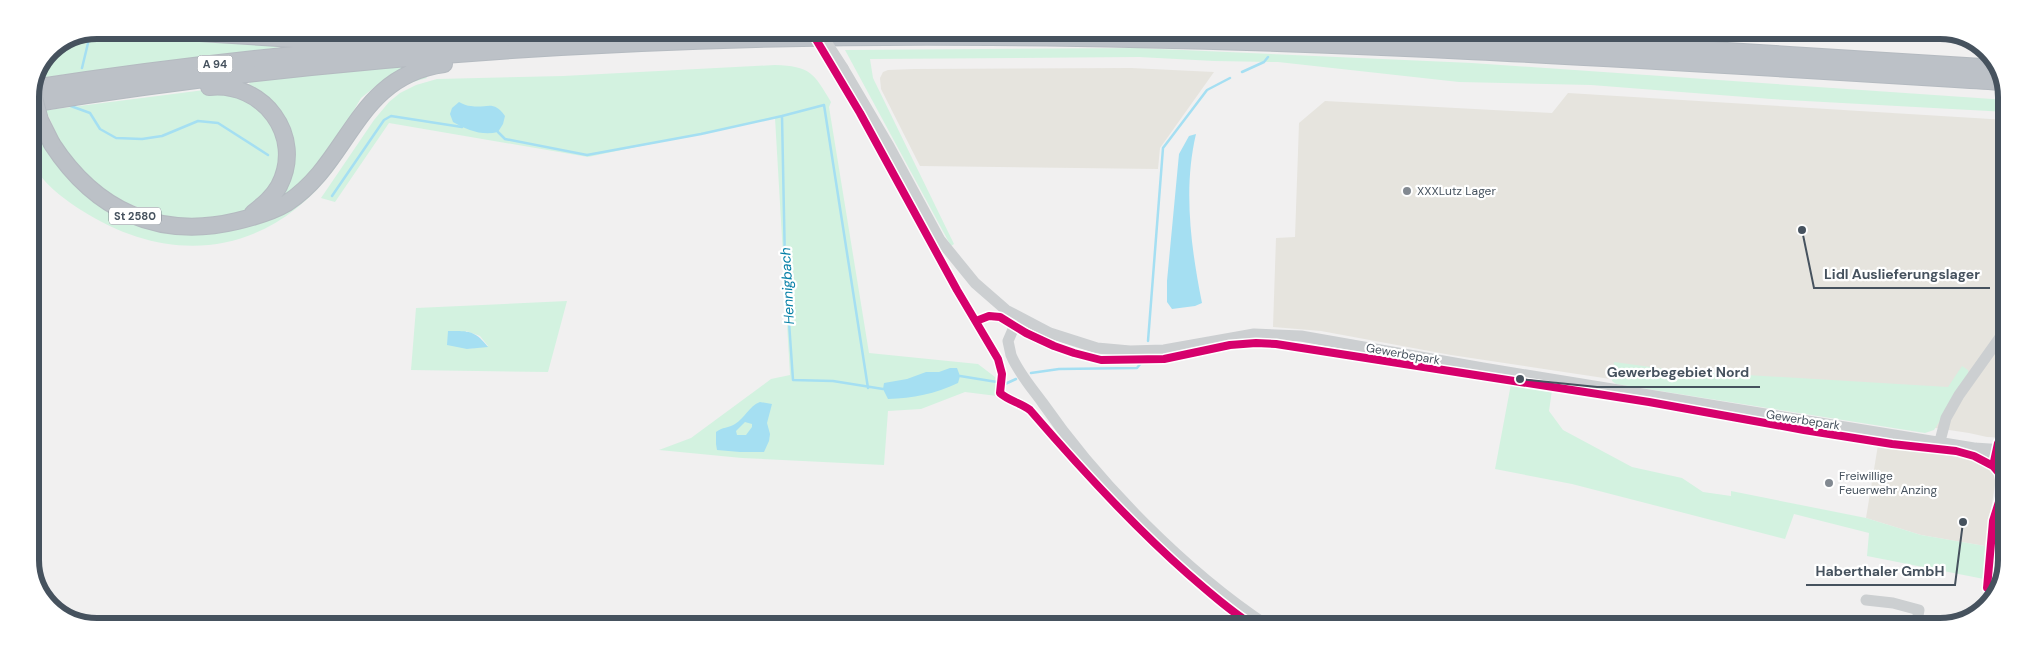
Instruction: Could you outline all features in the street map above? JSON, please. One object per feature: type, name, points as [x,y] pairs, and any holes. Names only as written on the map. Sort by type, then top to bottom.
[{"type":"highway","points":[[289,39],[334,42],[380,41],[397,45]]},
{"type":"highway","name":"A 94","points":[[40,89],[192,66],[397,45],[490,39]]},
{"type":"highway","name":"A 94","points":[[39,103],[164,84],[313,67],[478,52],[606,45],[788,39]]},
{"type":"highway","name":"A 94","points":[[1151,39],[1514,53],[1996,82]]},
{"type":"highway","points":[[1491,39],[1623,45],[1990,67]]},
{"type":"highway","points":[[245,219],[266,213],[287,202],[318,175],[368,104],[389,85],[428,66],[458,62],[478,52]]},
{"type":"highway","points":[[164,84],[185,90],[218,86],[242,90],[257,97],[278,119],[287,145],[284,174],[273,195],[245,219]]},
{"type":"highway","name":"St 2580","points":[[39,116],[52,144],[79,180],[97,196],[118,208],[137,217],[179,226],[223,224],[245,219]]},
{"type":"main road","points":[[1994,582],[1998,564]]},
{"type":"street","name":"Gewerbepark","points":[[824,39],[843,68],[945,247],[975,283],[994,301],[1018,318],[1083,345],[1111,350],[1164,350],[1254,334],[1301,336],[1499,371],[1974,448],[1998,450]]},
{"type":"street","points":[[1018,318],[1008,341],[1011,355],[1061,430],[1108,484],[1152,529],[1206,579],[1257,618]]},
{"type":"street","points":[[1940,441],[1946,418],[1959,395],[1998,341]]},
{"type":"street","name":"Gewerbepark","points":[[1974,448],[1998,460]]},
{"type":"street","points":[[1866,600],[1893,603],[1919,610],[1918,618]]},
{"type":"shaded area","points":[[1131,68],[1214,72],[1160,148],[1158,169],[920,166],[881,89],[880,78],[883,72],[888,70]]},
{"type":"shaded area","points":[[1568,93],[1998,119],[1998,438],[1451,355],[1321,331],[1273,327],[1276,238],[1295,237],[1299,123],[1325,101],[1552,113]]},
{"type":"shaded area","points":[[1878,445],[1978,460],[1991,467],[1997,473],[1985,546],[1921,535],[1866,518]]},
{"type":"green space","points":[[221,39],[290,46],[42,77],[56,56],[75,43],[85,40]]},
{"type":"green space","points":[[1138,48],[1472,63],[1998,99],[1998,112],[1771,99],[1591,85],[1459,82],[1278,62],[1139,57],[870,59],[873,78],[954,244],[951,246],[845,50]]},
{"type":"green space","points":[[416,64],[381,82],[361,98],[335,143],[299,186],[276,202],[286,178],[272,104],[258,90],[249,86],[250,80]]},
{"type":"green space","points":[[775,65],[796,67],[810,73],[820,84],[831,102],[829,107],[869,353],[978,364],[995,377],[997,396],[965,392],[921,409],[888,411],[884,465],[742,458],[659,450],[691,438],[771,379],[790,375],[775,118],[588,157],[389,123],[335,202],[321,198],[374,120],[389,102],[400,93],[416,85],[437,79],[563,76]]},
{"type":"green space","points":[[424,73],[427,78],[400,87],[392,92],[374,110],[333,171],[307,200],[278,221],[247,236],[215,244],[182,245],[148,240],[115,228],[81,210],[59,194],[39,174],[39,137],[53,159],[80,189],[95,201],[130,220],[169,231],[190,234],[231,228],[265,216],[295,198],[308,187],[333,160],[369,108],[379,97],[405,80]]},
{"type":"green space","points":[[220,88],[259,102],[283,139],[276,181],[253,207],[235,214],[212,219],[188,219],[159,215],[126,203],[98,186],[74,163],[60,142],[45,108],[48,110]]},
{"type":"green space","points":[[567,301],[548,372],[411,370],[416,308]],"holes":[[[466,331],[480,336],[488,346],[467,349]]]},
{"type":"green space","points":[[1614,362],[1680,371],[1948,387],[1962,366],[1968,370],[1969,375],[1934,430],[1925,433],[1616,384],[1612,381]]},
{"type":"green space","points":[[1511,384],[1552,390],[1549,411],[1563,430],[1632,467],[1682,478],[1703,492],[1731,496],[1731,491],[1866,518],[1921,535],[1985,546],[1988,554],[1984,579],[1867,556],[1869,533],[1794,514],[1785,539],[1572,484],[1495,469]]},
{"type":"water","points":[[459,102],[477,107],[493,106],[501,111],[505,116],[498,132],[475,132],[453,122],[450,114],[452,108]]},
{"type":"water","points":[[1196,134],[1192,155],[1189,197],[1192,240],[1202,303],[1195,306],[1172,309],[1167,302],[1167,281],[1179,154],[1189,136]]},
{"type":"water","points":[[448,331],[475,334],[488,347],[467,349],[447,345]]},
{"type":"water","points":[[957,368],[960,376],[958,383],[932,393],[888,399],[883,389],[884,383]]},
{"type":"water","points":[[760,402],[772,404],[767,423],[770,434],[769,441],[764,452],[717,450],[716,432],[735,424]],"holes":[[[745,422],[752,424],[746,435],[737,435],[736,431]]]},
{"type":"waterway","points":[[82,68],[89,40]]},
{"type":"waterway","name":"Hennigbach","points":[[1242,72],[1264,62],[1268,57]]},
{"type":"waterway","name":"Hennigbach","points":[[1148,341],[1163,148],[1207,90],[1230,78]]},
{"type":"waterway","name":"Hennigbach","points":[[68,105],[90,113],[100,129],[116,138],[142,139],[162,136],[198,121],[218,123],[268,155]]},
{"type":"waterway","name":"Hennigbach","points":[[782,116],[824,105],[868,388]]},
{"type":"waterway","name":"Hennigbach","points":[[332,196],[384,120],[391,116],[462,127]]},
{"type":"waterway","name":"Hennigbach","points":[[498,132],[505,139],[587,155],[701,134],[782,116],[785,264],[793,380],[833,381],[883,389]]},
{"type":"waterway","name":"Hennigbach","points":[[1031,373],[1059,369],[1137,368],[1141,363]]},
{"type":"waterway","name":"Hennigbach","points":[[960,376],[997,382]]},
{"type":"waterway","name":"Hennigbach","points":[[1005,384],[1016,379]]},
{"type":"cycle path","points":[[816,39],[860,113],[957,290],[998,359],[1002,374],[1000,393],[1030,410],[1087,474],[1146,535],[1212,595],[1243,618]]},
{"type":"cycle path","points":[[976,321],[989,316],[1000,317],[1026,333],[1054,346],[1101,360],[1164,359],[1230,345],[1276,344],[1649,402],[1892,444],[1956,451],[1974,456],[1993,466]]},
{"type":"cycle path","points":[[1998,443],[1993,466],[1998,472]]},
{"type":"cycle path","points":[[1990,589],[1987,588],[1993,521],[1998,505]]},
{"type":"place","name":"XXXLutz Lager","points":[[1407,191]]},
{"type":"place","name":"Lidl Auslieferungslager","points":[[1802,230]]},
{"type":"place","name":"Gewerbegebiet Nord","points":[[1520,379]]},
{"type":"place","name":"Freiwillige Feuerwehr Anzing","points":[[1829,483]]},
{"type":"place","name":"Haberthaler GmbH","points":[[1963,522]]}]
